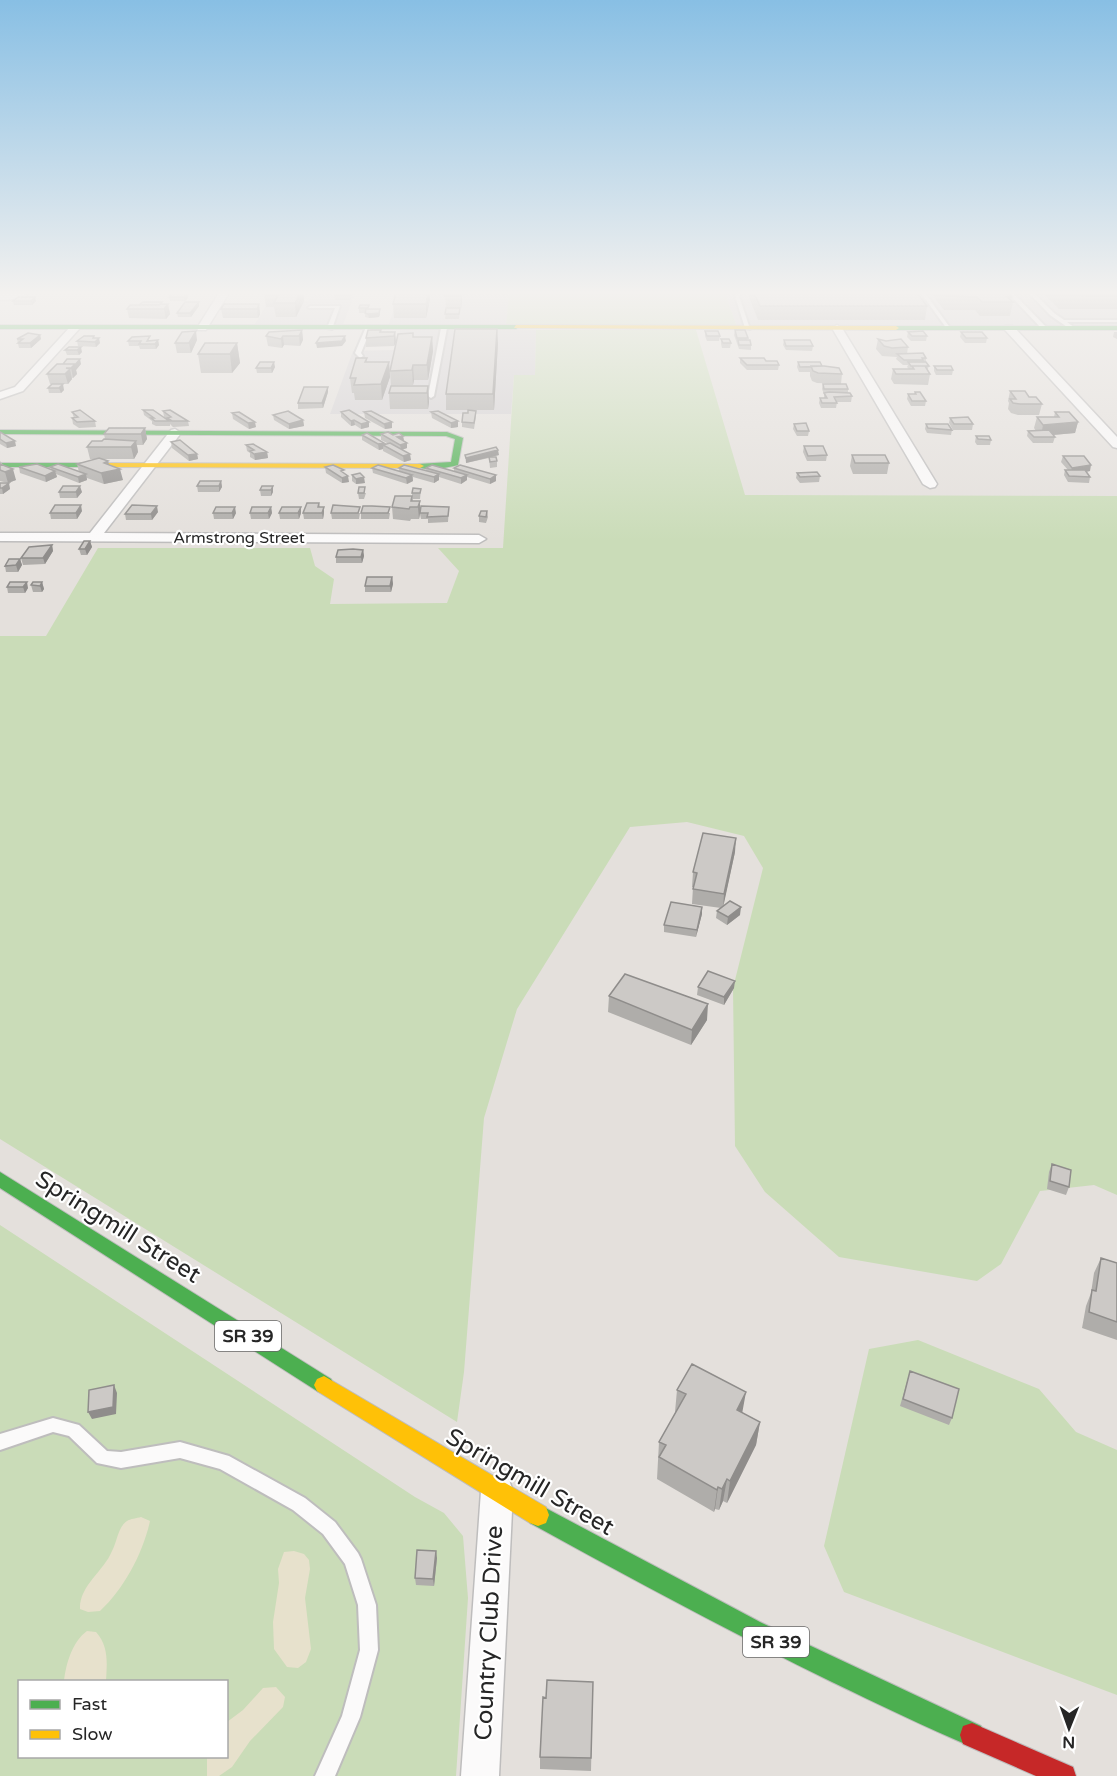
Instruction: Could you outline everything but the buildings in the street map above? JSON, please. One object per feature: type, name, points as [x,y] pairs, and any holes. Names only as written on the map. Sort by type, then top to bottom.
[{"type":"street","points":[[2,396],[19,389],[31,376]]},
{"type":"street","points":[[866,376],[930,484]]},
{"type":"street","points":[[1054,376],[1117,444]]},
{"type":"street","points":[[0,432],[447,434],[459,438],[454,463],[446,466],[0,465]]},
{"type":"street","points":[[94,537],[175,433]]},
{"type":"street","name":"Armstrong Street","points":[[0,537],[479,539]]},
{"type":"street","name":"Springmill Street","points":[[0,1179],[497,1490],[595,1547],[717,1612],[846,1676],[1064,1776]]},
{"type":"street","name":"Country Club Drive","points":[[480,1776],[497,1490]]},
{"type":"lane","points":[[431,396],[435,376]]},
{"type":"lane","points":[[0,1442],[53,1425],[73,1430],[103,1458],[121,1460],[180,1450],[223,1462],[299,1504],[329,1528],[352,1560],[367,1605],[369,1650],[351,1717],[324,1776]]},
{"type":"shaded area","points":[[344,376],[517,376],[514,376],[511,414],[330,414]]},
{"type":"green space","points":[[514,376],[710,376],[745,495],[1117,496],[1117,1195],[1094,1185],[1040,1191],[1001,1264],[977,1281],[839,1257],[765,1192],[735,1146],[733,988],[763,868],[744,836],[687,822],[630,827],[517,1009],[484,1118],[464,1372],[457,1422],[0,1139],[0,636],[46,636],[98,548],[310,548],[315,566],[334,579],[330,604],[447,603],[459,571],[438,548],[503,548]]},
{"type":"green space","points":[[0,1225],[415,1497],[444,1513],[463,1536],[468,1598],[456,1776],[0,1776]]},
{"type":"green space","points":[[918,1340],[1039,1389],[1076,1432],[1117,1450],[1117,1695],[844,1592],[824,1546],[869,1349]]},
{"type":"sand","points":[[141,1517],[150,1521],[147,1533],[125,1581],[100,1611],[88,1612],[80,1609],[83,1593],[108,1558],[122,1527],[128,1520]]},
{"type":"sand","points":[[294,1551],[304,1554],[309,1560],[310,1569],[305,1598],[311,1649],[306,1662],[298,1668],[287,1667],[274,1649],[273,1622],[279,1583],[278,1569],[284,1552]]},
{"type":"sand","points":[[87,1631],[96,1632],[100,1637],[106,1655],[106,1680],[64,1680],[71,1654]]},
{"type":"sand","points":[[276,1687],[285,1697],[283,1707],[250,1741],[232,1767],[219,1776],[207,1776],[207,1758],[228,1758],[228,1721],[243,1710],[263,1688]]},
{"type":"traffic: fast","points":[[0,432],[447,434],[459,438],[455,463],[445,466],[420,466]]},
{"type":"traffic: fast","points":[[0,465],[97,465]]},
{"type":"traffic: fast","points":[[0,1179],[324,1385]]},
{"type":"traffic: fast","points":[[538,1515],[752,1630],[972,1735]]},
{"type":"traffic: slow","points":[[97,465],[420,466]]},
{"type":"traffic: slow","points":[[324,1385],[538,1515]]},
{"type":"traffic: jam","points":[[972,1735],[1064,1776]]}]
